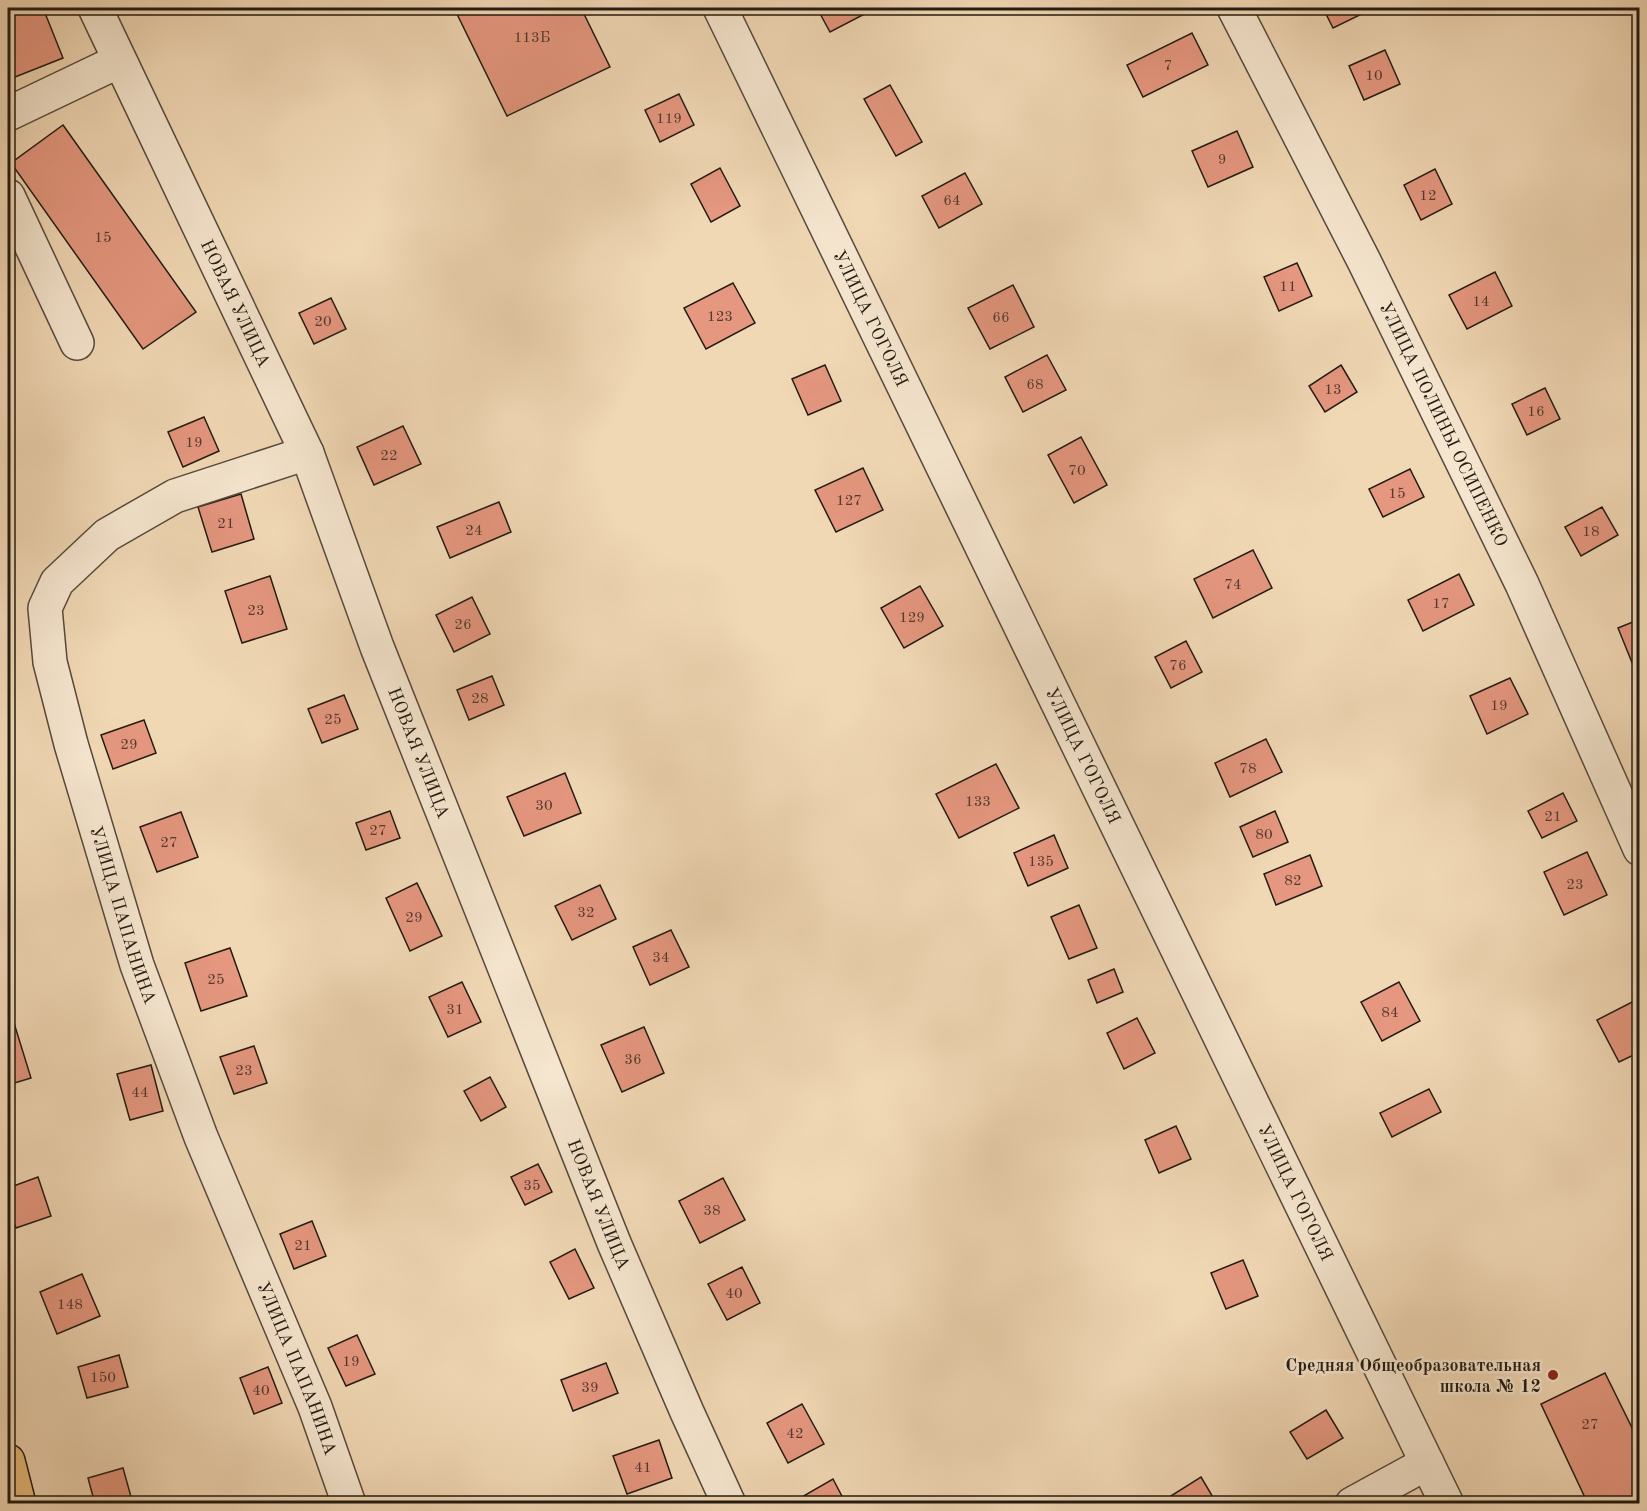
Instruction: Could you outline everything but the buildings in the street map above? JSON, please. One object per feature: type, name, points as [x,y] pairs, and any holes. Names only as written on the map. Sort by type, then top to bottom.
[{"type":"highway","points":[[8,1461],[19,1503]]},
{"type":"street","name":"НОВАЯ УЛИЦА","points":[[95,8],[307,453],[377,647],[610,1232],[687,1412],[729,1503]]},
{"type":"street","name":"УЛИЦА ГОГОЛЯ","points":[[720,8],[1447,1503]]},
{"type":"street","name":"УЛИЦА ПОЛИНЫ ОСИПЕНКО","points":[[1234,8],[1364,261],[1522,584],[1640,849]]},
{"type":"street","points":[[8,114],[120,60]]},
{"type":"street","points":[[8,196],[76,343]]},
{"type":"street","name":"УЛИЦА ПАПАНИНА","points":[[307,453],[175,496],[107,535],[57,582],[45,608],[50,662],[71,744],[137,965],[201,1137],[315,1407],[349,1503]]},
{"type":"street","points":[[1352,1503],[1427,1463]]},
{"type":"place","name":"Средняя Общеобразовательная школа № 12","points":[[1553,1375]]}]
